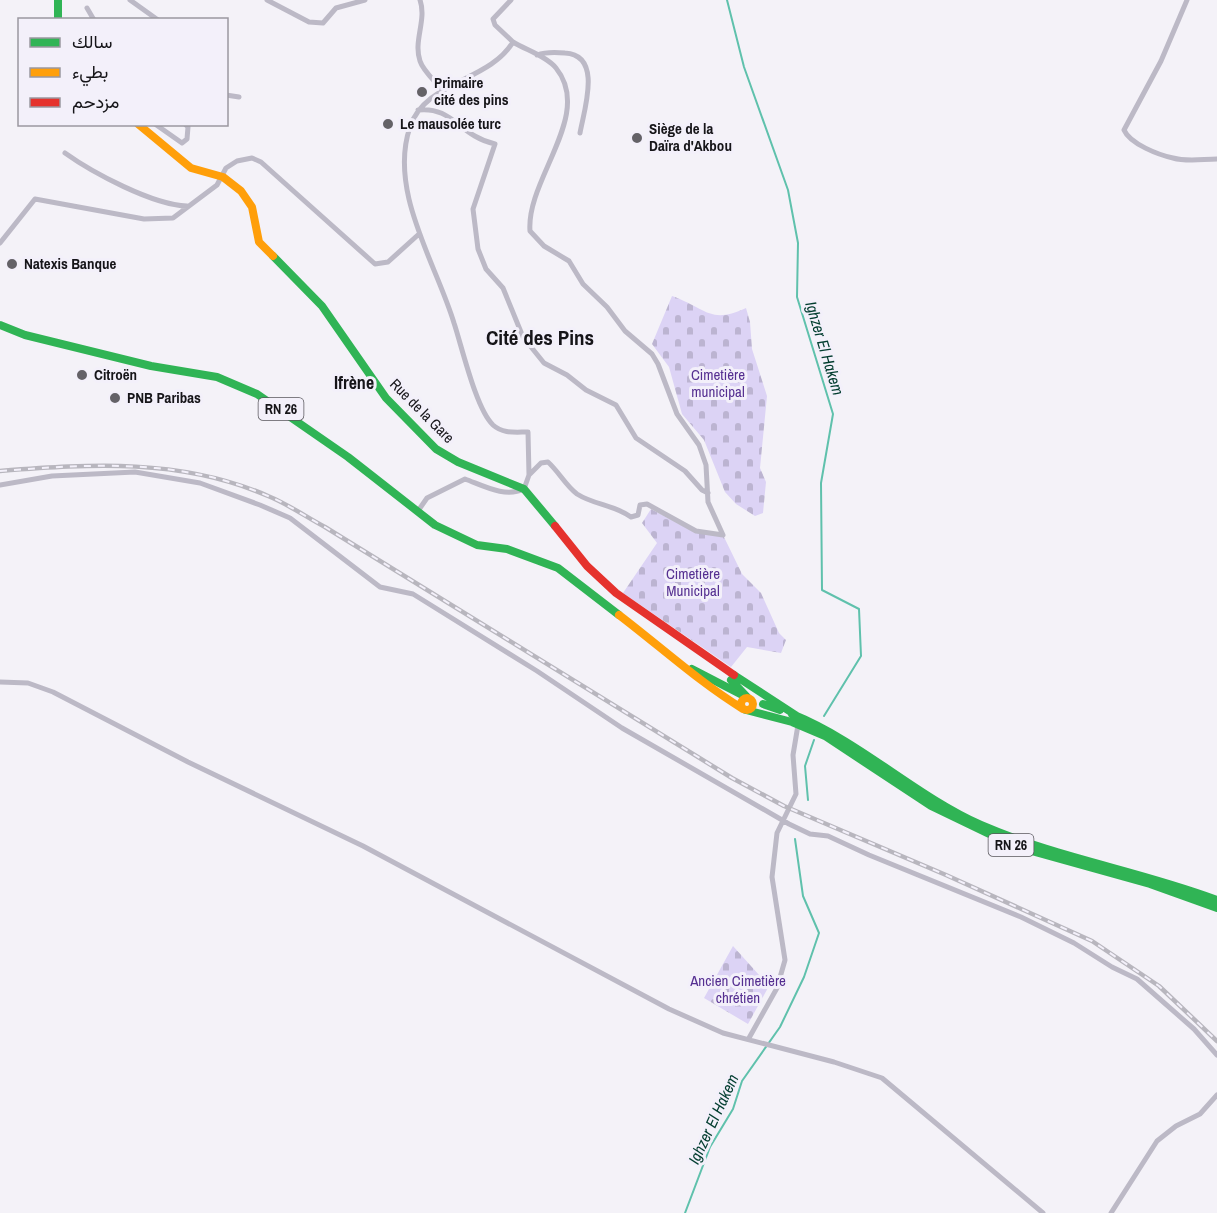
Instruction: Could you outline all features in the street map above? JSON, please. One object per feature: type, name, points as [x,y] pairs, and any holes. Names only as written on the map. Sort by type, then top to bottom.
[{"type":"main road","points":[[58,0],[58,18]]},
{"type":"main road","name":"Rue de la Gare","points":[[140,126],[191,168],[223,177],[242,191],[252,207],[259,242],[322,306],[353,354],[394,406],[436,449],[458,462],[524,489],[587,566],[616,593],[691,648],[744,683],[764,700]]},
{"type":"main road","name":"RN 26","points":[[0,325],[25,335],[152,366],[217,377],[237,384],[278,406],[435,525],[455,537],[477,545],[532,556],[558,568],[681,662],[704,685],[744,710],[810,725],[826,732],[915,788],[992,829],[1031,844],[1135,872],[1217,900]]},
{"type":"main road","points":[[691,648],[736,683],[749,698]]},
{"type":"main road","points":[[681,662],[749,698],[764,700],[795,721]]},
{"type":"main road","points":[[744,683],[749,698]]},
{"type":"main road","points":[[744,710],[741,701],[749,698]]},
{"type":"main road","name":"RN 26","points":[[826,732],[906,791],[983,833],[1038,855],[1133,879],[1217,908]]},
{"type":"street","points":[[130,0],[155,18]]},
{"type":"street","points":[[267,0],[309,22],[323,22],[336,8],[364,0]]},
{"type":"street","points":[[420,0],[423,8],[418,53],[420,63],[443,91]]},
{"type":"street","points":[[511,0],[493,19],[495,25],[513,42],[555,67],[562,78],[569,108],[531,207],[530,231],[544,246],[569,261],[583,285],[607,307],[625,331],[652,354],[677,414],[699,445],[706,465],[712,515],[723,535],[696,531],[647,504],[640,505],[638,515],[631,517],[623,511],[592,501],[570,487],[548,462],[541,463],[529,475]]},
{"type":"street","points":[[1187,0],[1161,61],[1124,130],[1126,135],[1136,142],[1173,158],[1217,159]]},
{"type":"street","points":[[87,8],[93,18]]},
{"type":"street","points":[[418,511],[428,498],[465,479],[506,493],[514,493],[524,489],[529,475],[528,432],[508,433],[493,424],[486,415],[465,362],[454,321],[418,234],[404,158],[410,125],[418,110],[443,91],[490,65],[507,51],[513,42]]},
{"type":"street","points":[[537,55],[571,53],[582,58],[585,63],[588,88],[580,134]]},
{"type":"street","points":[[228,95],[239,97]]},
{"type":"street","points":[[418,110],[440,111],[471,136],[495,144],[473,209],[478,249],[486,269],[504,288],[523,337],[534,353],[544,363],[567,375],[586,390],[616,405],[636,438],[685,471],[702,490],[708,493]]},
{"type":"street","points":[[158,126],[182,143],[187,139],[187,126]]},
{"type":"street","points":[[65,153],[85,167],[129,188],[180,206],[189,206]]},
{"type":"street","points":[[0,243],[35,199],[144,219],[173,218],[217,185],[226,168],[237,161],[252,158],[261,162],[375,264],[388,262],[418,234]]},
{"type":"street","points":[[0,485],[51,476],[135,472],[200,483],[281,513],[380,587],[413,594],[537,671],[622,728],[810,834],[828,836],[1021,917],[1074,943],[1112,968],[1137,979],[1194,1029],[1217,1055]]},
{"type":"street","points":[[0,682],[28,683],[53,692],[188,762],[363,846],[669,1009],[723,1033],[749,1038],[882,1077],[1043,1213]]},
{"type":"street","points":[[749,1038],[777,988],[785,960],[772,877],[774,850],[783,819],[796,794],[793,754],[795,721]]},
{"type":"street","points":[[1112,1213],[1157,1141],[1176,1126],[1200,1114],[1217,1095]]},
{"type":"green space","name":"Cimetière municipal","points":[[672,296],[716,315],[734,313],[746,308],[750,322],[752,349],[767,396],[760,468],[766,482],[763,513],[755,516],[736,504],[725,492],[704,440],[682,414],[669,367],[652,344]]},
{"type":"green space","name":"Cimetière Municipal","points":[[651,509],[694,532],[724,537],[742,574],[761,593],[779,633],[786,640],[781,653],[747,647],[731,667],[623,593],[657,543],[642,523]]},
{"type":"green space","name":"Ancien Cimetière chrétien","points":[[733,946],[769,986],[748,1024],[704,998]]},
{"type":"waterway","name":"Ighzer El Hakem","points":[[727,0],[744,67],[788,190],[798,243],[797,297],[833,414],[821,483],[822,590],[859,609],[861,656],[824,716]]},
{"type":"waterway","name":"Ighzer El Hakem","points":[[808,800],[805,766],[814,740]]},
{"type":"waterway","name":"Ighzer El Hakem","points":[[685,1213],[710,1147],[733,1109],[742,1081],[780,1027],[804,977],[819,933],[803,896],[795,839]]},
{"type":"railway","points":[[0,471],[102,466],[169,470],[202,475],[235,484],[275,499],[325,527],[732,778],[784,806],[946,875],[1092,941],[1159,986],[1217,1041]]},
{"type":"traffic: fast","points":[[58,0],[58,18]]},
{"type":"traffic: fast","points":[[273,256],[322,306],[386,398],[436,449],[458,462],[524,489],[555,526]]},
{"type":"traffic: fast","points":[[0,325],[25,335],[151,366],[217,377],[257,394],[348,457],[435,525],[477,545],[507,549],[558,568],[619,615]]},
{"type":"traffic: fast","points":[[692,669],[746,697]]},
{"type":"traffic: fast","points":[[734,675],[797,716]]},
{"type":"traffic: fast","points":[[731,680],[747,697]]},
{"type":"traffic: fast","points":[[763,704],[780,710]]},
{"type":"traffic: fast","points":[[746,710],[792,722],[825,736],[931,806],[1014,846],[1150,884],[1217,908]]},
{"type":"traffic: fast","points":[[792,714],[841,739],[933,799],[981,825],[1039,847],[1217,900]]},
{"type":"traffic: slow","points":[[140,126],[191,168],[223,177],[241,191],[252,207],[259,242],[273,256]]},
{"type":"traffic: slow","points":[[619,615],[696,676],[743,709]]},
{"type":"traffic: slow","points":[[749,698],[752,699],[753,704],[752,709],[745,710],[742,709],[741,702],[742,699],[749,698]]},
{"type":"traffic: jam","points":[[555,526],[587,566],[616,593],[734,675]]},
{"type":"place","name":"Primaire cité des pins","points":[[422,92]]},
{"type":"place","name":"Le mausolée turc","points":[[388,124]]},
{"type":"place","name":"Siège de la Daïra d'Akbou","points":[[637,138]]},
{"type":"place","name":"Natexis Banque","points":[[12,264]]},
{"type":"place","name":"Citroën","points":[[82,375]]},
{"type":"place","name":"PNB Paribas","points":[[115,398]]},
{"type":"district","name":"Cité des Pins","points":[[540,338]]},
{"type":"district","name":"Ifrène","points":[[354,383]]}]
